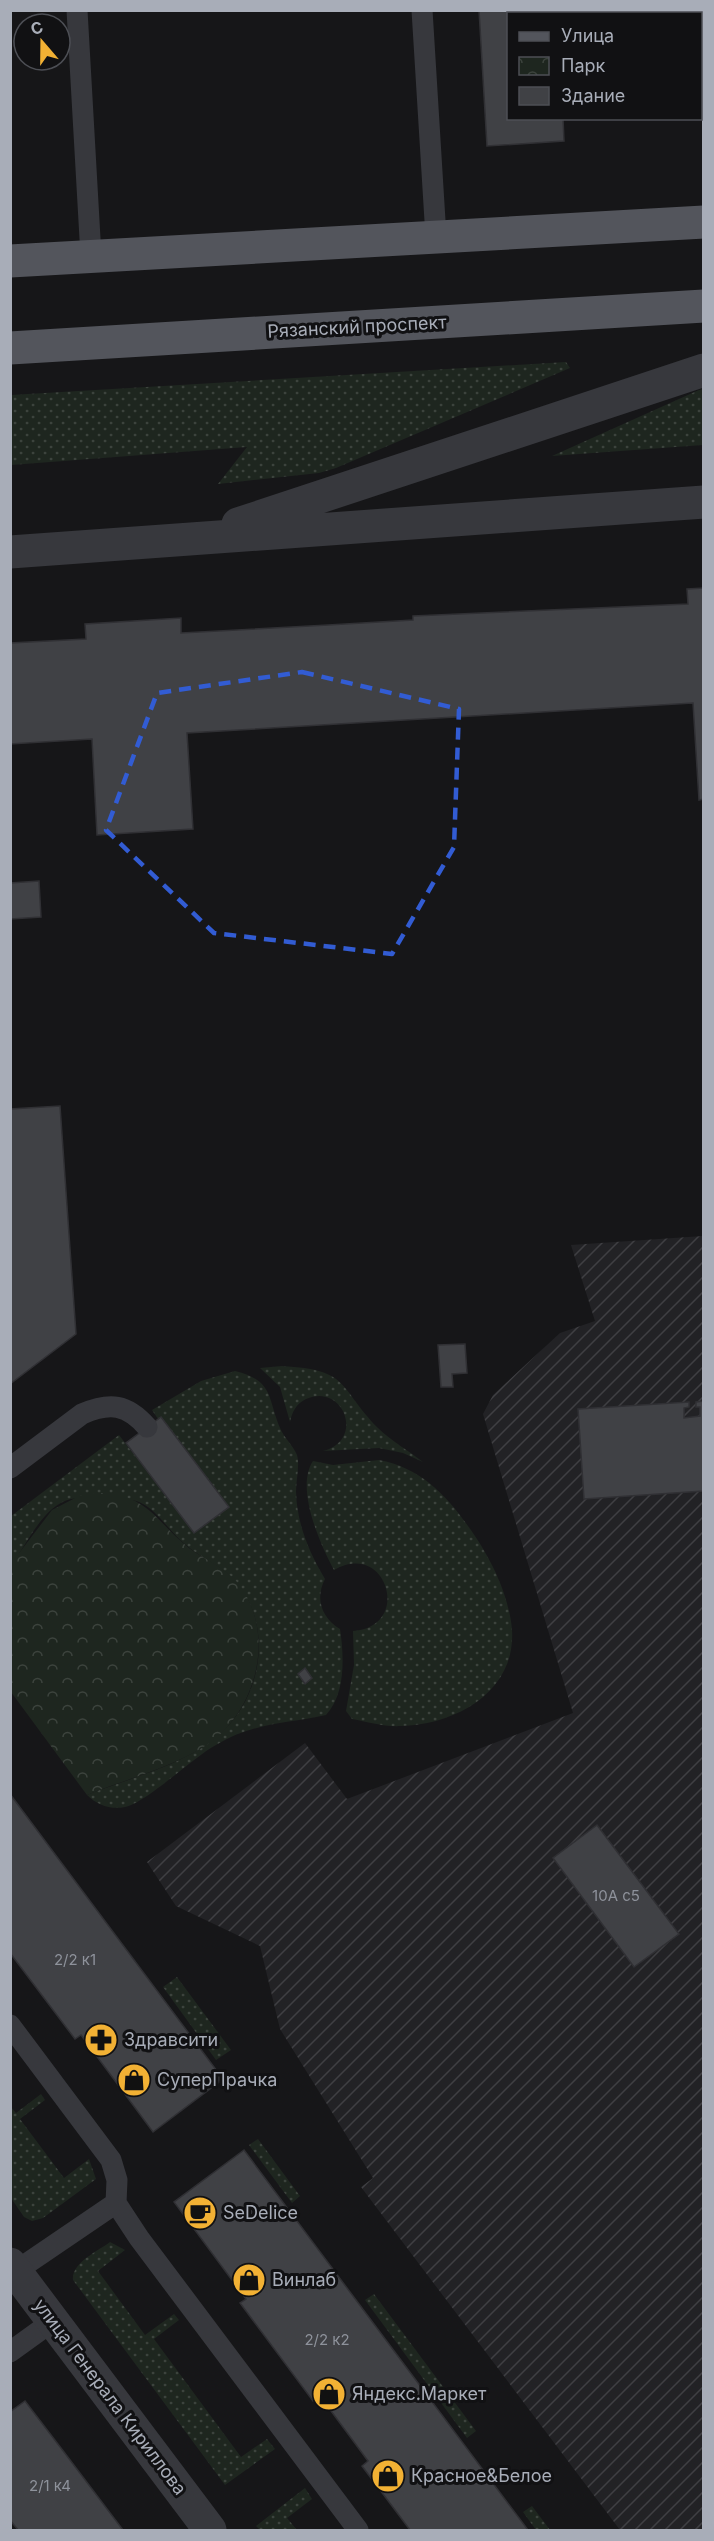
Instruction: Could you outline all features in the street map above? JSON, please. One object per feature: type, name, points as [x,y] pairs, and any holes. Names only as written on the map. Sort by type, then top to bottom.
[{"type":"main road","points":[[10,261],[704,222]]},
{"type":"main road","name":"Рязанский проспект","points":[[10,348],[704,306]]},
{"type":"street","points":[[191,540],[704,370]]},
{"type":"street","points":[[10,552],[704,502]]},
{"type":"street","name":"улица Генерала Кириллова","points":[[13,2268],[210,2530]]},
{"type":"lane","points":[[77,10],[91,256]]},
{"type":"lane","points":[[422,10],[436,237]]},
{"type":"lane","points":[[10,1468],[82,1414],[94,1409],[116,1407],[124,1409],[135,1413],[147,1427]]},
{"type":"lane","points":[[10,2025],[111,2160],[117,2180],[116,2203],[139,2238],[358,2530]]},
{"type":"lane","points":[[13,2268],[116,2203]]},
{"type":"lane","points":[[10,2352],[53,2321]]},
{"type":"highlighted area","points":[[302,672],[459,709],[454,847],[392,954],[214,933],[106,830],[157,693]]},
{"type":"shaded area","points":[[703,1236],[703,2530],[620,2530],[361,2187],[373,2178],[280,2029],[260,1946],[176,1906],[147,1862],[305,1743],[347,1799],[573,1713],[483,1414],[493,1395],[560,1333],[595,1321],[571,1245]]},
{"type":"green space","points":[[566,362],[570,368],[336,468],[319,473],[218,484],[247,447],[11,465],[11,395]]},
{"type":"green space","points":[[703,389],[703,445],[552,456],[699,390]]},
{"type":"green space","points":[[282,1366],[320,1371],[332,1376],[348,1391],[378,1428],[423,1462],[403,1453],[379,1448],[323,1451],[336,1445],[344,1436],[346,1425],[344,1415],[339,1405],[330,1398],[319,1396],[300,1403],[293,1412],[290,1422],[280,1387],[260,1368]]},
{"type":"green space","points":[[235,1371],[248,1375],[263,1385],[282,1432],[297,1455],[296,1492],[301,1526],[325,1579],[320,1593],[324,1613],[340,1629],[343,1662],[337,1696],[326,1715],[270,1725],[230,1737],[206,1751],[134,1804],[120,1808],[104,1806],[87,1795],[181,1759],[198,1750],[229,1725],[249,1693],[255,1674],[258,1636],[255,1617],[248,1599],[231,1577],[186,1545],[152,1510],[139,1502],[79,1498],[61,1503],[44,1517],[11,1565],[11,1516],[119,1435],[194,1533],[228,1507],[161,1417],[158,1419],[152,1410],[201,1381]]},
{"type":"green space","points":[[379,1460],[393,1463],[418,1475],[430,1483],[450,1503],[476,1537],[497,1575],[510,1616],[511,1652],[504,1671],[493,1687],[461,1712],[421,1724],[395,1726],[376,1724],[352,1719],[346,1711],[354,1665],[353,1631],[372,1626],[383,1615],[387,1602],[386,1587],[379,1575],[368,1566],[352,1564],[334,1570],[316,1531],[308,1500],[308,1472],[313,1461],[333,1465]]},
{"type":"green space","points":[[100,1493],[116,1495],[141,1504],[189,1548],[232,1576],[250,1602],[257,1624],[259,1647],[256,1670],[249,1693],[238,1713],[223,1732],[205,1746],[177,1761],[87,1795],[11,1692],[10,1565],[52,1510],[79,1496]]},
{"type":"green space","points":[[177,1977],[231,2050],[216,2060],[163,1987]]},
{"type":"green space","points":[[41,2094],[45,2100],[20,2119],[64,2178],[89,2159],[96,2179],[43,2218],[32,2221],[24,2217],[11,2198],[11,2107],[16,2113]]},
{"type":"green space","points":[[258,2139],[300,2196],[292,2203],[249,2145]]},
{"type":"green space","points":[[110,2242],[125,2250],[98,2271],[145,2335],[174,2314],[179,2320],[154,2339],[241,2457],[267,2439],[275,2449],[225,2485],[73,2280],[76,2268],[92,2253]]},
{"type":"green space","points":[[374,2294],[476,2431],[467,2438],[365,2300]]},
{"type":"green space","points":[[305,2488],[312,2499],[287,2518],[297,2530],[260,2530],[256,2526]]},
{"type":"green space","points":[[532,2506],[550,2530],[536,2530],[523,2512]]},
{"type":"building","points":[[479,10],[556,10],[556,12],[507,12],[507,120],[563,120],[564,141],[487,146]]},
{"type":"building","points":[[704,588],[704,799],[699,800],[693,703],[187,733],[193,829],[97,835],[92,739],[10,744],[10,643],[86,639],[85,624],[181,618],[181,633],[328,625],[413,620],[413,616],[688,604],[687,589]]},
{"type":"building","points":[[39,881],[41,917],[11,919],[10,883]]},
{"type":"building","points":[[60,1106],[76,1334],[10,1384],[10,1109]]},
{"type":"building","points":[[465,1344],[467,1373],[452,1374],[453,1387],[441,1387],[438,1345]]},
{"type":"building","points":[[704,1401],[704,1491],[584,1499],[578,1409],[689,1402],[689,1407],[684,1408],[684,1418],[700,1416],[700,1407],[696,1407],[696,1402]]},
{"type":"building","points":[[161,1417],[229,1507],[194,1533],[126,1443]]},
{"type":"building","points":[[305,1668],[312,1678],[305,1684],[298,1674]]},
{"type":"building","points":[[10,1794],[223,2079],[153,2132],[81,2035],[75,2039],[10,1953]]},
{"type":"building","points":[[597,1825],[679,1934],[634,1967],[553,1858]]},
{"type":"building","points":[[244,2150],[528,2530],[410,2530],[362,2466],[368,2461],[320,2396],[313,2401],[240,2303],[246,2299],[174,2202]]},
{"type":"building","points":[[25,2401],[123,2530],[18,2530],[10,2520],[10,2412]]},
{"type":"place","name":"Здравсити","points":[[101,2040]]},
{"type":"place","name":"СуперПрачка","points":[[134,2080]]},
{"type":"place","name":"SeDelice","points":[[200,2213]]},
{"type":"place","name":"Винлаб","points":[[249,2280]]},
{"type":"place","name":"Яндекс.Маркет","points":[[329,2394]]},
{"type":"place","name":"Красное&Белое","points":[[388,2476]]}]
